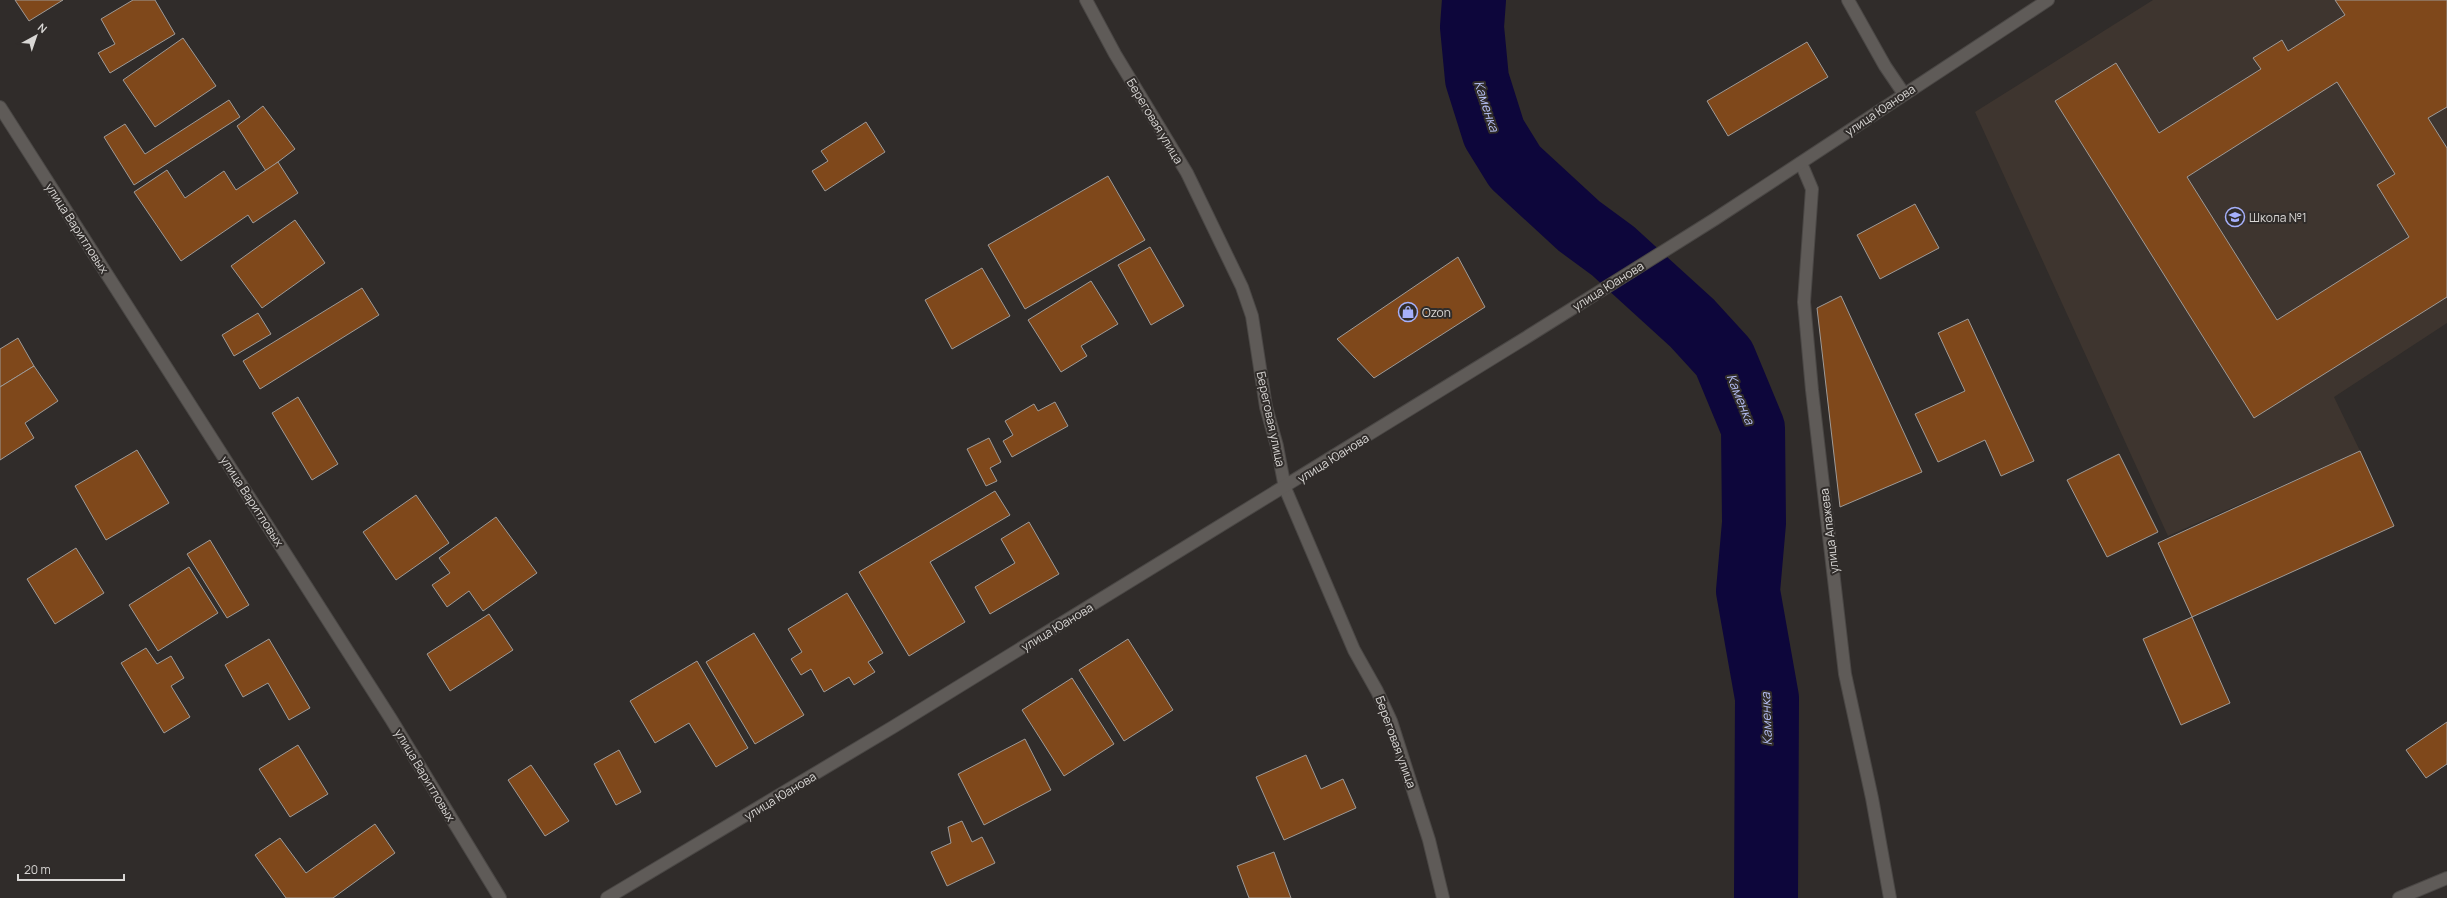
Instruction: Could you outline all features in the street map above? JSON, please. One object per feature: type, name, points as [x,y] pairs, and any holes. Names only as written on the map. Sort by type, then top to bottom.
[{"type":"street","name":"Береговая улица","points":[[1086,0],[1115,54],[1187,173],[1242,287],[1252,316],[1266,408],[1277,446],[1285,488],[1351,643],[1377,690],[1391,721],[1429,840],[1443,898]]},
{"type":"street","points":[[1848,0],[1885,66],[1904,94]]},
{"type":"street","name":"улица Юанова","points":[[607,898],[873,739],[1285,488],[1715,219],[2048,0]]},
{"type":"street","name":"улица Варитловых","points":[[0,107],[387,712],[500,898]]},
{"type":"street","name":"улица Апажева","points":[[1801,163],[1812,189],[1804,302],[1812,390],[1845,674],[1872,798],[1890,898]]},
{"type":"street","points":[[2399,898],[2447,878]]},
{"type":"shaded area","name":"Школа №1","points":[[2153,0],[2447,0],[2447,323],[2334,397],[2360,451],[2168,536],[1975,112]]},
{"type":"building","points":[[15,0],[63,0],[29,21]]},
{"type":"building","points":[[133,0],[155,0],[175,34],[110,73],[98,53],[115,44],[101,19]]},
{"type":"building","points":[[2335,0],[2447,0],[2447,107],[2428,118],[2447,148],[2447,297],[2254,418],[2055,101],[2116,63],[2159,133],[2261,69],[2253,58],[2282,40],[2288,51],[2345,15]],"holes":[[[2337,82],[2395,174],[2377,185],[2409,237],[2277,320],[2187,177]]]},
{"type":"building","points":[[183,38],[216,86],[155,127],[123,80]]},
{"type":"building","points":[[1807,42],[1828,77],[1728,136],[1707,101]]},
{"type":"building","points":[[229,100],[240,117],[134,185],[104,137],[125,124],[145,154]]},
{"type":"building","points":[[263,106],[295,149],[266,171],[237,126]]},
{"type":"building","points":[[866,122],[885,152],[825,191],[812,171],[828,161],[821,151]]},
{"type":"building","points":[[278,162],[298,193],[253,223],[248,215],[181,261],[134,192],[167,170],[185,198],[224,171],[236,190]]},
{"type":"building","points":[[1108,176],[1145,240],[1025,309],[988,245]]},
{"type":"building","points":[[1915,204],[1939,248],[1880,279],[1857,235]]},
{"type":"building","points":[[295,220],[325,263],[262,308],[231,266]]},
{"type":"building","points":[[1150,247],[1184,306],[1151,325],[1118,265]]},
{"type":"building","points":[[1458,257],[1485,307],[1374,378],[1337,339]]},
{"type":"building","points":[[982,268],[1010,316],[952,349],[925,300]]},
{"type":"building","points":[[1091,281],[1118,324],[1081,346],[1087,356],[1061,372],[1028,320]]},
{"type":"building","points":[[362,288],[379,315],[260,389],[243,361]]},
{"type":"building","points":[[1841,296],[1922,472],[1840,507],[1817,308]]},
{"type":"building","points":[[258,313],[271,334],[234,356],[222,335]]},
{"type":"building","points":[[1968,319],[2034,461],[2001,476],[1985,440],[1938,462],[1915,414],[1965,391],[1938,333]]},
{"type":"building","points":[[18,338],[34,366],[0,387],[0,349]]},
{"type":"building","points":[[34,366],[58,401],[25,423],[34,438],[0,460],[0,387]]},
{"type":"building","points":[[298,397],[338,464],[312,480],[272,413]]},
{"type":"building","points":[[1055,402],[1068,426],[1012,457],[1003,441],[1013,435],[1005,421],[1034,404],[1038,411]]},
{"type":"building","points":[[989,438],[1001,462],[990,468],[997,481],[986,486],[967,449]]},
{"type":"building","points":[[137,450],[169,503],[106,540],[75,486]]},
{"type":"building","points":[[2360,451],[2394,526],[2192,617],[2158,543]]},
{"type":"building","points":[[2119,454],[2158,532],[2107,557],[2067,480]]},
{"type":"building","points":[[995,491],[1010,515],[930,562],[965,622],[909,656],[859,572]]},
{"type":"building","points":[[416,495],[449,543],[396,580],[363,532]]},
{"type":"building","points":[[496,517],[537,573],[483,611],[469,591],[447,607],[432,585],[450,573],[439,558]]},
{"type":"building","points":[[1029,522],[1059,574],[990,614],[975,587],[1015,563],[1001,539]]},
{"type":"building","points":[[210,540],[249,605],[227,618],[187,554]]},
{"type":"building","points":[[76,548],[104,593],[55,624],[27,579]]},
{"type":"building","points":[[189,567],[218,613],[158,651],[129,605]]},
{"type":"building","points":[[847,593],[883,653],[868,662],[875,672],[854,685],[849,677],[824,692],[811,669],[801,675],[791,659],[802,652],[788,629]]},
{"type":"building","points":[[489,614],[513,650],[450,691],[427,654]]},
{"type":"building","points":[[2192,617],[2230,703],[2181,725],[2143,639]]},
{"type":"building","points":[[754,633],[804,715],[755,744],[706,662]]},
{"type":"building","points":[[269,639],[310,708],[289,720],[268,683],[243,697],[225,665]]},
{"type":"building","points":[[1128,639],[1173,710],[1124,741],[1079,670]]},
{"type":"building","points":[[146,648],[157,664],[171,656],[184,678],[171,686],[190,717],[164,733],[121,663]]},
{"type":"building","points":[[697,661],[748,748],[716,767],[689,723],[655,743],[630,701]]},
{"type":"building","points":[[1072,678],[1114,744],[1064,776],[1022,710]]},
{"type":"building","points":[[2447,722],[2447,764],[2426,778],[2406,750]]},
{"type":"building","points":[[1025,739],[1051,790],[984,825],[958,774]]},
{"type":"building","points":[[298,745],[328,794],[290,817],[259,769]]},
{"type":"building","points":[[619,750],[641,792],[616,805],[594,764]]},
{"type":"building","points":[[1306,755],[1321,789],[1343,779],[1356,808],[1284,840],[1256,777]]},
{"type":"building","points":[[531,765],[569,821],[545,836],[508,780]]},
{"type":"building","points":[[962,821],[972,842],[982,837],[995,863],[947,886],[931,852],[951,843],[948,827]]},
{"type":"building","points":[[375,824],[395,853],[333,898],[286,898],[255,855],[280,838],[306,873]]},
{"type":"building","points":[[1274,852],[1291,898],[1249,898],[1237,866]]},
{"type":"waterway","name":"Каменка","points":[[1474,0],[1472,27],[1477,79],[1494,133],[1515,167],[1579,226],[1613,251],[1692,323],[1724,358],[1753,428],[1754,523],[1748,591],[1767,698],[1766,898]]},
{"type":"place","name":"Школа №1","points":[[2235,217]]},
{"type":"place","name":"Ozon","points":[[1408,312]]}]
